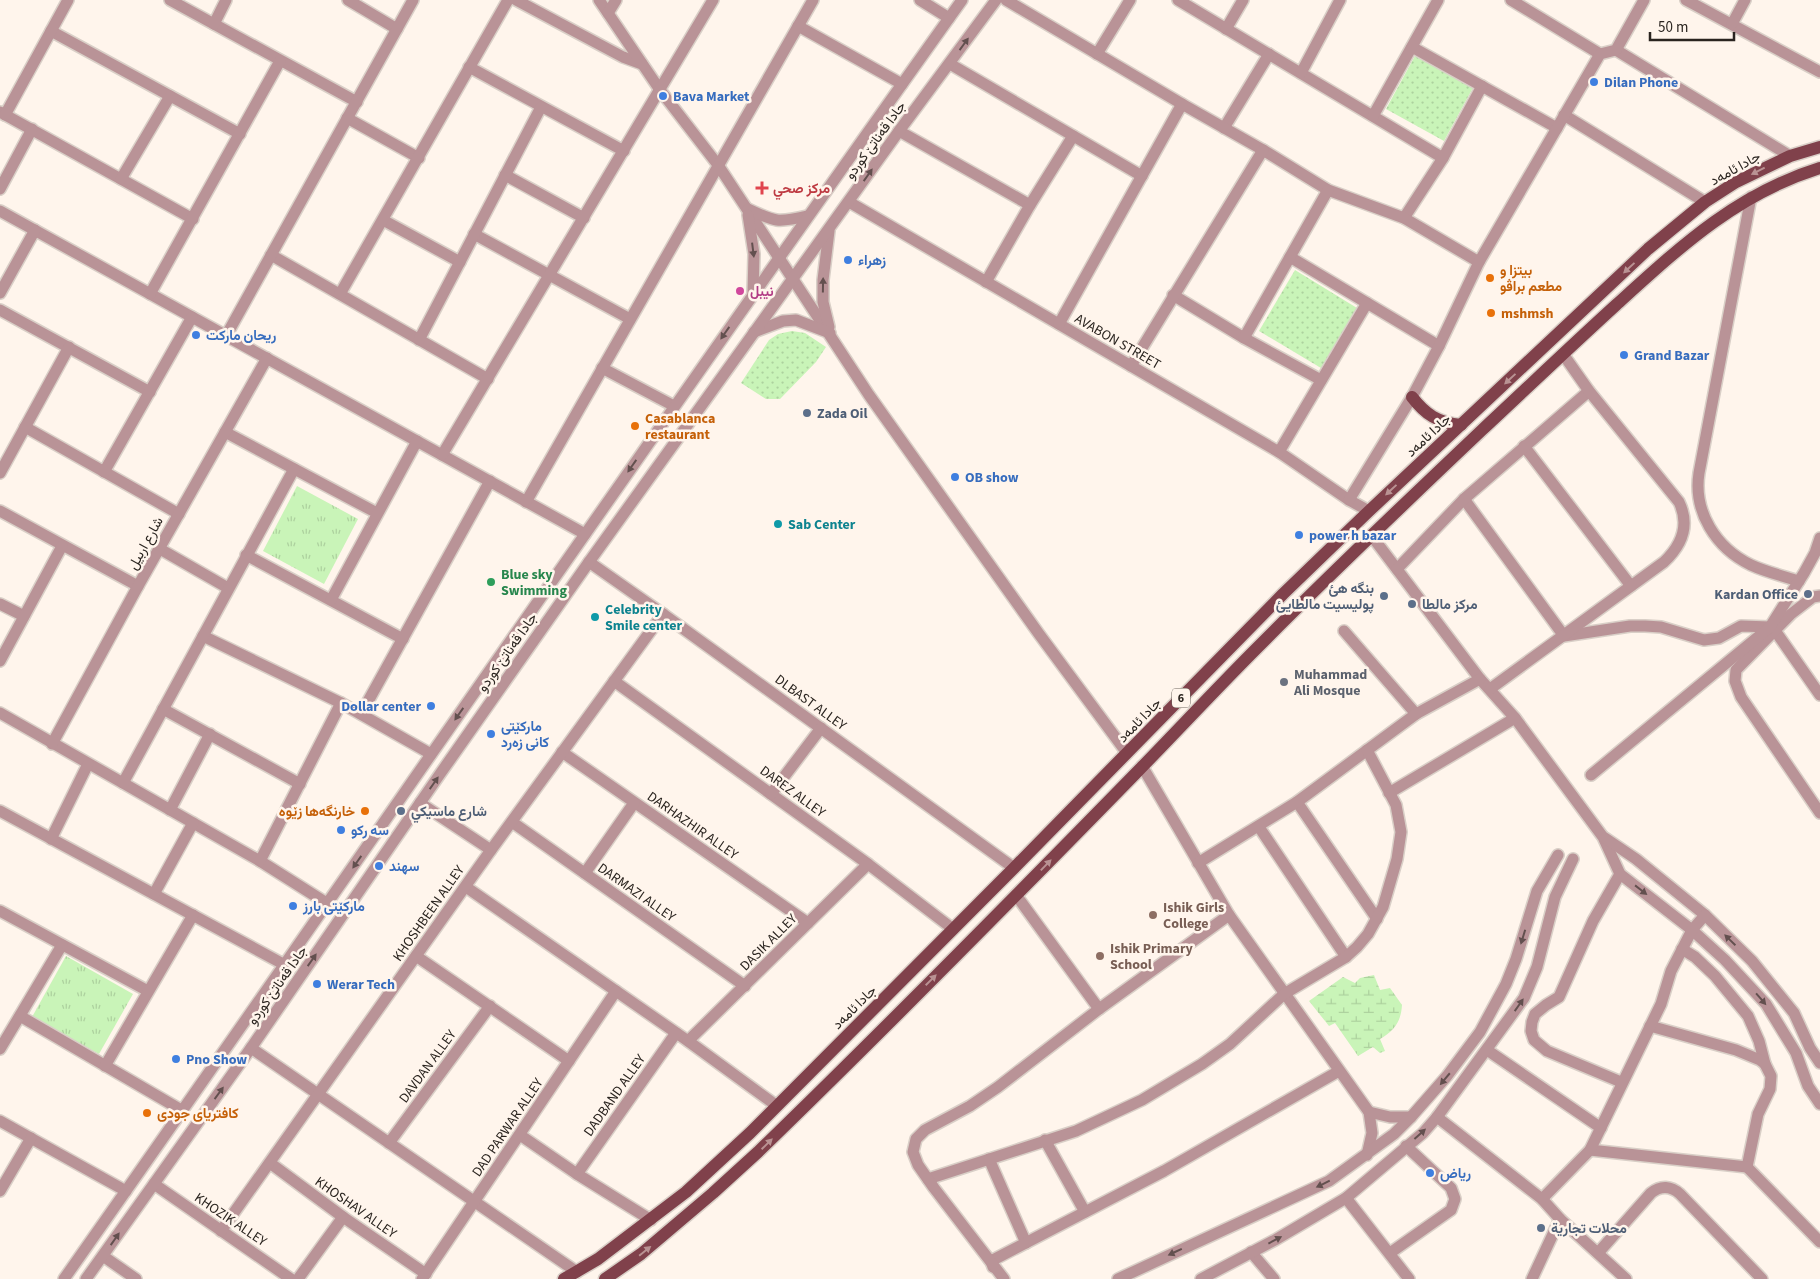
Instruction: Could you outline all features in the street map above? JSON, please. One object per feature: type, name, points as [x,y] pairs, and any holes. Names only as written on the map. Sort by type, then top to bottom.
[{"type":"main road","name":"جادا ئامەد","points":[[564,1279],[577,1272],[651,1220],[686,1192],[777,1106],[1283,594],[1648,249],[1705,202],[1736,182],[1790,156],[1820,147]]},
{"type":"main road","name":"6","points":[[604,1279],[642,1254],[730,1178],[780,1131],[1016,895],[1257,648],[1371,535],[1562,354],[1698,233],[1721,216],[1751,197],[1779,183],[1820,168]]},
{"type":"main road","points":[[1412,397],[1428,415],[1449,424],[1460,425]]},
{"type":"main road","points":[[900,982],[914,997]]},
{"type":"main road","points":[[874,1008],[889,1022]]},
{"type":"street","points":[[68,0],[3,113],[193,219]]},
{"type":"street","points":[[170,0],[357,102]]},
{"type":"street","points":[[214,24],[226,0]]},
{"type":"street","points":[[348,0],[397,29]]},
{"type":"street","points":[[226,336],[413,0]]},
{"type":"street","points":[[340,294],[508,0]]},
{"type":"street","points":[[516,0],[623,57],[642,64]]},
{"type":"street","points":[[600,0],[660,90],[718,165],[881,411],[1039,634],[1127,753]]},
{"type":"street","points":[[608,13],[616,0]]},
{"type":"street","points":[[442,455],[713,0]]},
{"type":"street","points":[[526,502],[813,0]]},
{"type":"street","points":[[920,0],[949,18]]},
{"type":"street","name":"جادا قەناتێ کوردو","points":[[64,1279],[328,904],[807,216],[962,0]]},
{"type":"street","name":"جادا قەناتێ کوردو","points":[[86,1279],[251,1048],[589,562],[899,131],[996,0]]},
{"type":"street","points":[[1006,0],[1328,190],[1404,218],[1479,262]]},
{"type":"street","points":[[1097,54],[1130,0]]},
{"type":"street","points":[[1178,0],[1443,158]]},
{"type":"street","points":[[1226,29],[1243,0]]},
{"type":"street","points":[[1301,73],[1340,0]]},
{"type":"street","points":[[1373,116],[1438,0]]},
{"type":"street","points":[[1511,0],[1529,5],[1600,54]]},
{"type":"street","points":[[1616,50],[1644,0]]},
{"type":"street","points":[[1686,0],[1820,72]]},
{"type":"street","points":[[1732,24],[1745,0]]},
{"type":"street","points":[[798,26],[902,84]]},
{"type":"street","points":[[51,30],[240,134]]},
{"type":"street","points":[[1412,47],[1557,128]]},
{"type":"street","points":[[1349,500],[1412,397],[1439,346],[1479,262],[1600,54],[1616,50],[1790,156]]},
{"type":"street","points":[[1224,128],[1269,54]]},
{"type":"street","points":[[150,294],[280,61]]},
{"type":"street","points":[[950,64],[1142,176]]},
{"type":"street","points":[[469,67],[624,151]]},
{"type":"street","points":[[1404,218],[1443,158],[1482,86]]},
{"type":"street","points":[[121,178],[170,96]]},
{"type":"street","points":[[1059,324],[1182,104]]},
{"type":"street","points":[[419,340],[541,106]]},
{"type":"street","points":[[1564,115],[1705,202]]},
{"type":"street","points":[[347,118],[419,158]]},
{"type":"street","points":[[0,189],[32,129]]},
{"type":"street","points":[[899,131],[1030,205]]},
{"type":"street","points":[[986,282],[1030,205],[1073,136]]},
{"type":"street","points":[[1131,366],[1263,150]]},
{"type":"street","points":[[505,175],[584,218]]},
{"type":"street","points":[[1244,338],[1328,190]]},
{"type":"street","points":[[1751,197],[1699,473],[1698,499],[1708,524],[1730,552],[1752,566],[1799,581]]},
{"type":"street","name":"AVABON STREET","points":[[849,202],[1279,452],[1349,500],[1369,511]]},
{"type":"street","points":[[746,208],[771,220],[788,220],[807,216]]},
{"type":"street","points":[[746,208],[754,254],[753,293]]},
{"type":"street","points":[[0,211],[585,534]]},
{"type":"street","points":[[383,220],[460,262]]},
{"type":"street","points":[[829,229],[823,280],[823,302],[830,333]]},
{"type":"street","points":[[0,293],[35,230]]},
{"type":"street","points":[[474,234],[630,319]]},
{"type":"street","points":[[272,255],[488,379]]},
{"type":"street","points":[[1290,257],[1439,346]]},
{"type":"street","points":[[1173,295],[1244,338],[1321,380]]},
{"type":"street","points":[[1279,452],[1367,303]]},
{"type":"street","points":[[0,310],[150,392]]},
{"type":"street","points":[[104,472],[192,317]]},
{"type":"street","points":[[754,332],[783,321],[796,320],[830,333]]},
{"type":"street","points":[[0,472],[69,347]]},
{"type":"street","points":[[1490,689],[1673,554],[1683,534],[1684,512],[1679,502],[1589,391],[1562,354]]},
{"type":"street","name":"شارع اربيل","points":[[52,744],[138,586],[267,358]]},
{"type":"street","points":[[602,368],[674,406]]},
{"type":"street","points":[[1397,569],[1464,499],[1589,391]]},
{"type":"street","points":[[25,427],[179,514]]},
{"type":"street","points":[[225,432],[377,513]]},
{"type":"street","points":[[331,600],[417,441]]},
{"type":"street","points":[[1524,446],[1631,586]]},
{"type":"street","points":[[124,783],[294,469]]},
{"type":"street","points":[[361,714],[490,481]]},
{"type":"street","points":[[1464,499],[1564,636]]},
{"type":"street","points":[[0,511],[138,586]]},
{"type":"street","points":[[1371,535],[1480,679],[1515,718],[1603,838],[1620,874],[1692,930],[1725,960],[1766,1004],[1796,1053],[1808,1086],[1820,1104]]},
{"type":"street","points":[[1820,538],[1818,556],[1799,581],[1773,629],[1736,670],[1735,681],[1741,697],[1820,813]]},
{"type":"street","points":[[0,661],[62,546]]},
{"type":"street","points":[[160,549],[228,588]]},
{"type":"street","points":[[246,555],[403,639]]},
{"type":"street","name":"DLBAST ALLEY","points":[[589,562],[1014,868]]},
{"type":"street","points":[[1591,774],[1791,614],[1813,597],[1820,596]]},
{"type":"street","points":[[0,604],[24,616]]},
{"type":"street","name":"KHOSHBEEN ALLEY","points":[[221,1231],[491,850],[663,614]]},
{"type":"street","points":[[1564,636],[1630,626],[1645,626],[1661,627],[1704,640],[1719,638],[1741,626],[1773,629],[1820,696]]},
{"type":"street","points":[[1344,630],[1416,714]]},
{"type":"street","points":[[203,636],[361,714],[431,754]]},
{"type":"street","points":[[1198,863],[1297,802],[1416,714],[1480,679]]},
{"type":"street","name":"DAREZ ALLEY","points":[[614,681],[868,864],[952,929]]},
{"type":"street","points":[[260,861],[341,704]]},
{"type":"street","points":[[163,709],[300,784]]},
{"type":"street","points":[[0,712],[52,744],[260,861],[328,904]]},
{"type":"street","points":[[1390,793],[1515,718]]},
{"type":"street","points":[[772,794],[821,728]]},
{"type":"street","points":[[170,810],[210,734]]},
{"type":"street","points":[[928,1179],[1076,1131],[1142,1100],[1173,1083],[1230,1044],[1284,994],[1346,957],[1368,934],[1378,919],[1400,846],[1401,832],[1396,805],[1367,750]]},
{"type":"street","name":"DARHAZHIR ALLEY","points":[[562,752],[808,923]]},
{"type":"street","points":[[51,839],[88,764]]},
{"type":"street","points":[[1142,766],[1229,915],[1368,1112],[1372,1133],[1367,1155]]},
{"type":"street","points":[[1297,802],[1378,919]]},
{"type":"street","points":[[420,803],[491,850]]},
{"type":"street","points":[[585,873],[634,803]]},
{"type":"street","points":[[0,811],[285,965]]},
{"type":"street","name":"DARMAZI ALLEY","points":[[512,822],[745,986]]},
{"type":"street","points":[[154,894],[193,823]]},
{"type":"street","points":[[1260,826],[1346,957]]},
{"type":"street","points":[[1603,838],[1636,859],[1705,915],[1752,961],[1794,1013],[1810,1048],[1820,1063]]},
{"type":"street","points":[[1118,1279],[1329,1181],[1367,1155],[1412,1117],[1464,1054],[1493,1008],[1516,959],[1537,891],[1558,855]]},
{"type":"street","points":[[1201,1279],[1275,1240],[1346,1198],[1423,1133],[1437,1117],[1524,998],[1537,967],[1556,897],[1573,859]]},
{"type":"street","name":"DASIK ALLEY","points":[[688,1041],[868,864]]},
{"type":"street","points":[[1620,874],[1593,921],[1559,997],[1535,1014],[1531,1031],[1534,1040],[1548,1051],[1621,1082]]},
{"type":"street","points":[[466,887],[688,1041],[777,1106]]},
{"type":"street","points":[[1537,891],[1556,897]]},
{"type":"street","points":[[1016,895],[1099,1009]]},
{"type":"street","points":[[0,911],[148,991]]},
{"type":"street","points":[[105,1066],[193,915]]},
{"type":"street","points":[[1004,1279],[915,1159],[913,1152],[916,1139],[920,1134],[984,1097],[1099,1009],[1229,915]]},
{"type":"street","points":[[1542,1199],[1590,1150],[1602,1128],[1621,1082],[1661,1004],[1671,971],[1692,930],[1705,915]]},
{"type":"street","points":[[0,1049],[62,945]]},
{"type":"street","points":[[1682,949],[1695,958],[1714,976],[1748,1016],[1771,1076],[1770,1089],[1758,1114],[1747,1167]]},
{"type":"street","points":[[416,956],[569,1061]]},
{"type":"street","name":"DAD PARWAR ALLEY","points":[[424,1276],[616,991]]},
{"type":"street","name":"DAVDAN ALLEY","points":[[390,1143],[490,1006]]},
{"type":"street","points":[[20,1016],[183,1111]]},
{"type":"street","points":[[1650,1026],[1736,1050],[1765,1064]]},
{"type":"street","name":"DADBAND ALLEY","points":[[577,1174],[676,1033]]},
{"type":"street","points":[[251,1048],[577,1272]]},
{"type":"street","points":[[1487,1050],[1602,1128]]},
{"type":"street","points":[[991,1261],[1164,1171],[1339,1071]]},
{"type":"street","points":[[1368,1112],[1390,1117],[1412,1117]]},
{"type":"street","points":[[1437,1117],[1542,1199],[1560,1219],[1626,1279]]},
{"type":"street","points":[[0,1121],[126,1191]]},
{"type":"street","points":[[520,1135],[577,1174],[651,1220]]},
{"type":"street","points":[[0,1191],[31,1138]]},
{"type":"street","points":[[1045,1140],[1085,1212]]},
{"type":"street","points":[[1390,1253],[1451,1210],[1455,1199],[1451,1188],[1406,1146]]},
{"type":"street","points":[[1590,1150],[1747,1167],[1820,1242]]},
{"type":"street","points":[[989,1158],[1026,1243]]},
{"type":"street","name":"KHOSHAV ALLEY","points":[[270,1163],[424,1276]]},
{"type":"street","name":"KHOZIK ALLEY","points":[[154,1184],[291,1279]]},
{"type":"street","points":[[1598,1253],[1651,1193],[1666,1187],[1676,1190],[1762,1279]]},
{"type":"street","points":[[1346,1198],[1409,1279]]},
{"type":"street","points":[[298,1279],[343,1217]]},
{"type":"street","points":[[1532,1279],[1560,1219]]},
{"type":"street","points":[[1251,1252],[1274,1279]]},
{"type":"street","points":[[103,1256],[136,1279]]},
{"type":"street","points":[[991,1261],[996,1279]]},
{"type":"green space","points":[[1416,54],[1474,86],[1444,141],[1386,109]]},
{"type":"green space","points":[[1295,270],[1357,308],[1321,368],[1259,331]]},
{"type":"green space","points":[[792,331],[805,333],[826,347],[816,362],[780,399],[766,399],[741,383],[769,340],[778,334]]},
{"type":"green space","points":[[297,486],[358,519],[324,584],[263,551]]},
{"type":"green space","points":[[66,956],[133,994],[99,1054],[32,1017]]},
{"type":"green space","points":[[1374,975],[1380,990],[1390,988],[1402,1005],[1401,1011],[1396,1025],[1380,1039],[1385,1051],[1380,1053],[1373,1047],[1358,1056],[1335,1023],[1329,1026],[1309,1001],[1343,977],[1355,983],[1360,978]]},
{"type":"place","name":"Dilan Phone","points":[[1594,82]]},
{"type":"place","name":"Bava Market","points":[[663,96]]},
{"type":"place","name":"مركز صحي","points":[[762,188]]},
{"type":"place","name":"زهراء","points":[[848,260]]},
{"type":"place","name":"بيتزا و مطعم براڤو","points":[[1490,278]]},
{"type":"place","name":"نيبل","points":[[740,291]]},
{"type":"place","name":"mshmsh","points":[[1491,313]]},
{"type":"place","name":"ريحان ماركت","points":[[196,335]]},
{"type":"place","name":"Grand Bazar","points":[[1624,355]]},
{"type":"place","name":"Zada Oil","points":[[807,413]]},
{"type":"place","name":"Casablanca restaurant","points":[[635,426]]},
{"type":"place","name":"OB show","points":[[955,477]]},
{"type":"place","name":"Sab Center","points":[[778,524]]},
{"type":"place","name":"power h bazar","points":[[1299,535]]},
{"type":"place","name":"Blue sky Swimming","points":[[491,582]]},
{"type":"place","name":"Kardan Office","points":[[1808,594]]},
{"type":"place","name":"بنگه هئ پوليسيت مالطايئ","points":[[1384,596]]},
{"type":"place","name":"مركز مالطا","points":[[1412,604]]},
{"type":"place","name":"Celebrity Smile center","points":[[595,617]]},
{"type":"place","name":"Muhammad Ali Mosque","points":[[1284,682]]},
{"type":"place","name":"Dollar center","points":[[431,706]]},
{"type":"place","name":"مارکێتی کانی زەرد","points":[[491,734]]},
{"type":"place","name":"خارنگەها زێوە","points":[[365,811]]},
{"type":"place","name":"شارع ماسيكي","points":[[401,811]]},
{"type":"place","name":"سه ركو","points":[[341,830]]},
{"type":"place","name":"سهند","points":[[379,866]]},
{"type":"place","name":"مارکێتی بارز","points":[[293,906]]},
{"type":"place","name":"Ishik Girls College","points":[[1153,915]]},
{"type":"place","name":"Ishik Primary School","points":[[1100,956]]},
{"type":"place","name":"Werar Tech","points":[[317,984]]},
{"type":"place","name":"Pno Show","points":[[176,1059]]},
{"type":"place","name":"کافتریای جودی","points":[[147,1113]]},
{"type":"place","name":"رياض","points":[[1430,1173]]},
{"type":"place","name":"محلات تجارية","points":[[1541,1228]]}]
